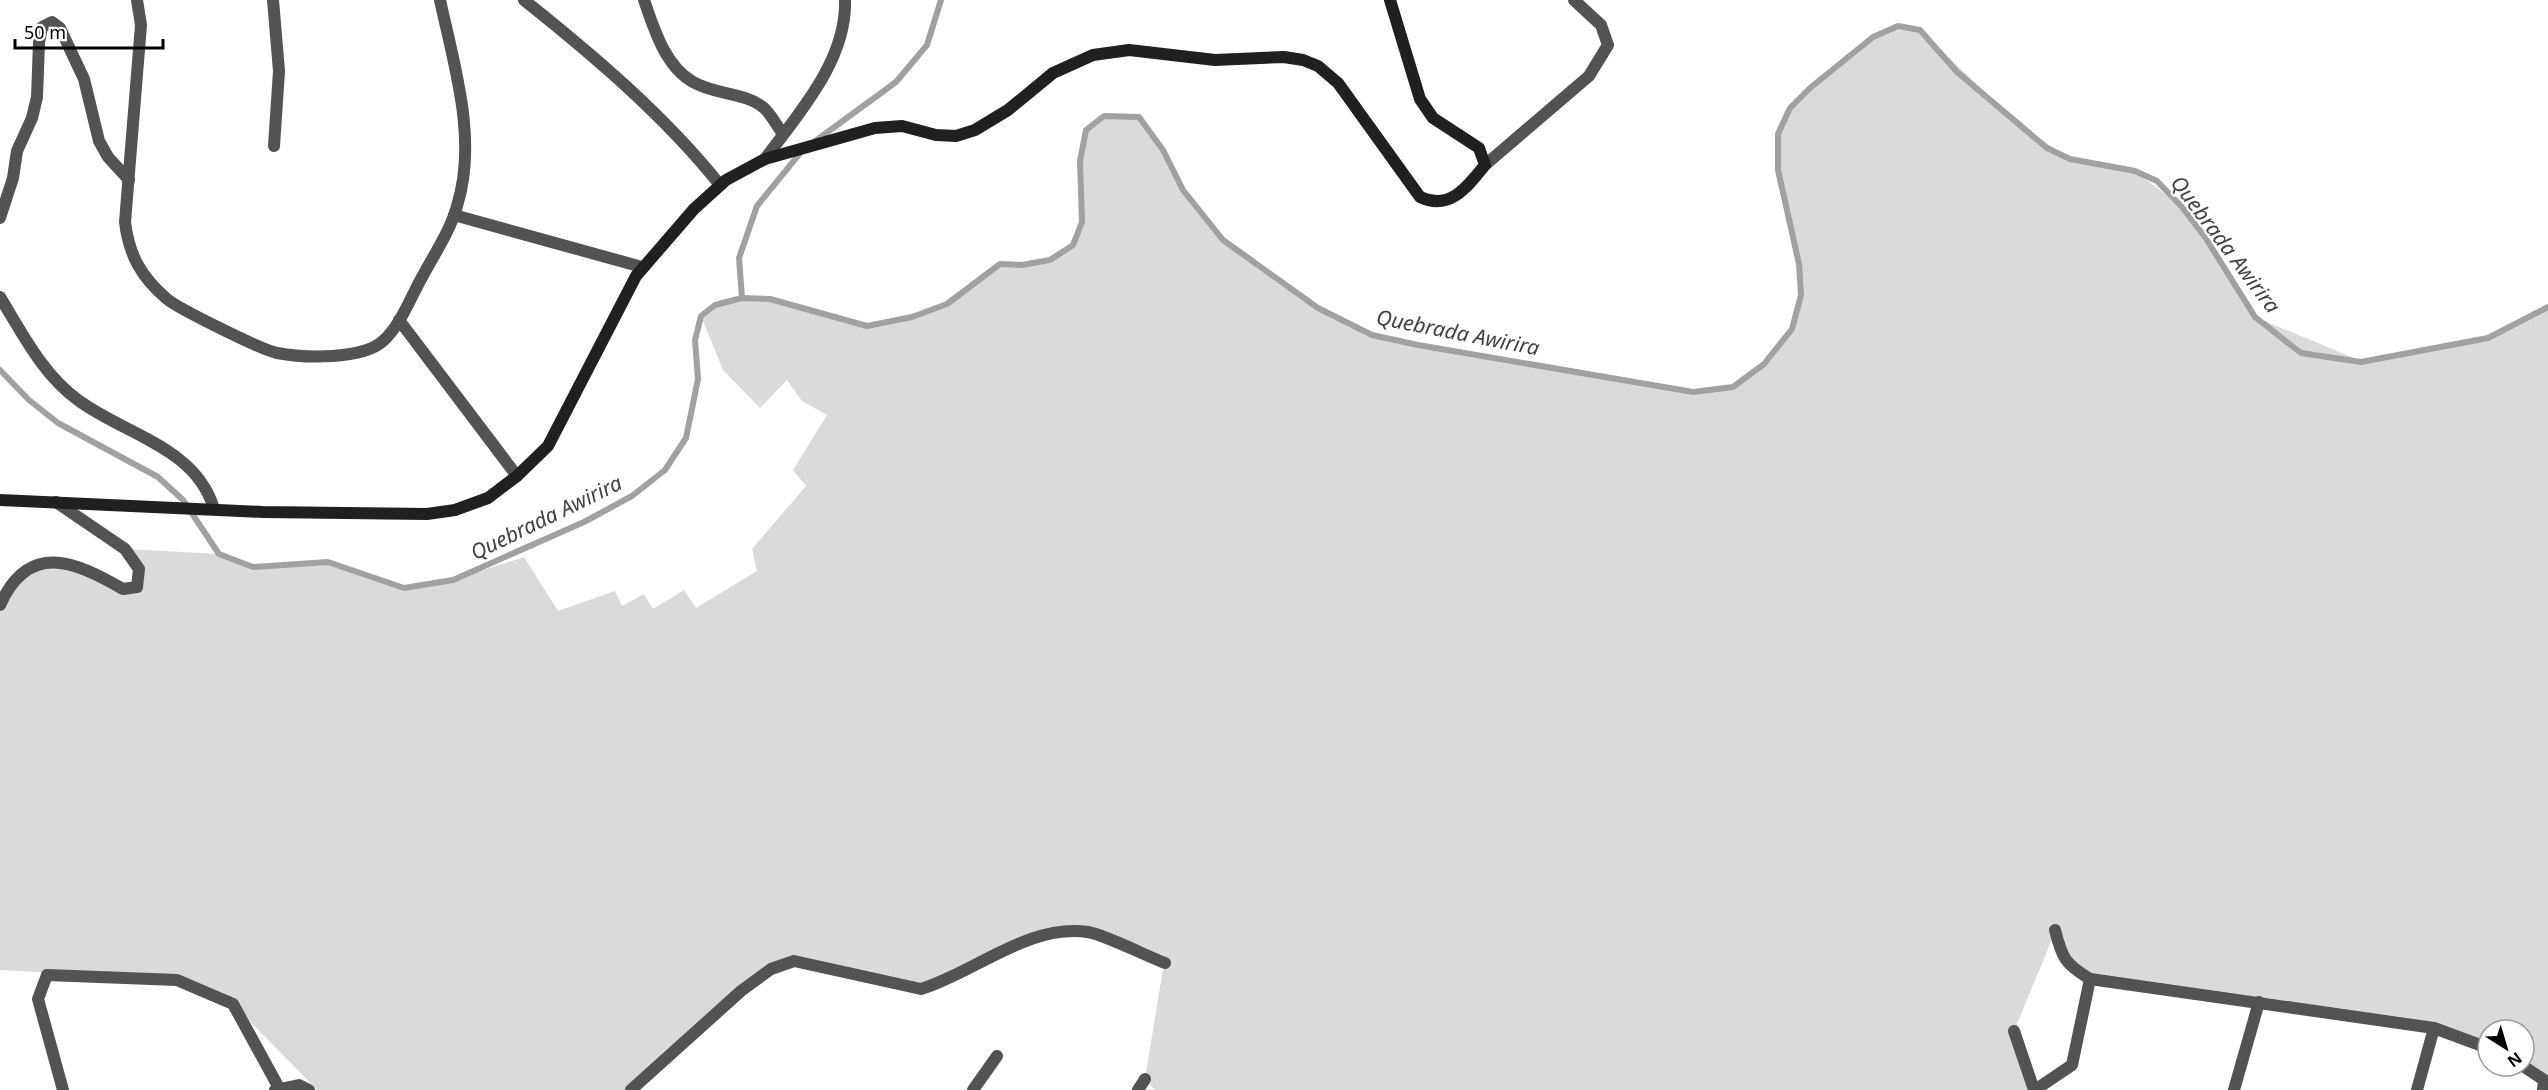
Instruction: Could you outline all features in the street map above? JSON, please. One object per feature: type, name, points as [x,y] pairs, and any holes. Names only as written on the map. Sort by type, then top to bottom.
[{"type":"street","points":[[137,0],[141,25],[126,222],[128,248],[146,278],[168,301],[275,353],[358,354],[382,341],[399,320],[454,215],[463,177],[465,136],[459,86],[440,0]]},
{"type":"street","points":[[273,0],[279,71],[274,146]]},
{"type":"street","points":[[524,0],[569,36],[680,139],[720,185]]},
{"type":"street","points":[[644,0],[656,36],[672,62],[692,82],[764,107],[783,134]]},
{"type":"street","points":[[765,159],[824,77],[846,18],[845,0]]},
{"type":"street","points":[[1390,0],[1420,99],[1433,118],[1479,148],[1485,165]]},
{"type":"street","points":[[0,500],[214,509],[427,514],[455,510],[488,498],[517,476],[548,446],[642,267],[694,209],[720,185],[745,168],[765,159],[875,129],[902,126],[936,135],[956,136],[991,122],[1053,73],[1093,55],[1129,50],[1215,60],[1284,57],[1303,60],[1318,66],[1338,83],[1420,197],[1428,201],[1447,201],[1459,194],[1485,165],[1589,76],[1608,45],[1601,25],[1574,0]]},
{"type":"street","points":[[0,218],[13,178],[17,151],[32,118],[38,97],[39,43],[42,27],[52,22],[60,28],[84,79],[99,141],[108,157],[129,180]]},
{"type":"street","points":[[454,215],[642,267]]},
{"type":"street","points":[[0,297],[40,362],[76,399],[114,423],[165,448],[183,462],[209,492],[214,509]]},
{"type":"street","points":[[399,320],[517,476]]},
{"type":"street","points":[[0,605],[8,588],[27,569],[55,562],[85,567],[123,589],[137,586],[139,569],[125,549],[56,502]]},
{"type":"street","points":[[2055,930],[2061,955],[2069,966],[2090,979],[2434,1028],[2476,1044]]},
{"type":"street","points":[[631,1090],[741,991],[771,969],[794,962],[921,989],[940,984],[1009,946],[1060,933],[1089,932],[1164,963]]},
{"type":"street","points":[[63,1090],[38,999],[47,975],[177,980],[233,1004],[277,1089],[299,1085],[309,1090]]},
{"type":"street","points":[[2014,1031],[2034,1090],[2072,1065],[2090,979]]},
{"type":"street","points":[[2234,1090],[2259,1002]]},
{"type":"street","points":[[2417,1090],[2434,1028]]},
{"type":"street","points":[[973,1090],[997,1056]]},
{"type":"street","points":[[2536,1075],[2544,1080],[2543,1090]]},
{"type":"street","points":[[1138,1090],[1145,1079]]},
{"type":"shaded area","points":[[1898,26],[1920,30],[2023,128],[2070,159],[2135,171],[2182,207],[2205,237],[2255,317],[2361,361],[2488,338],[2548,307],[2548,1081],[2536,1074],[2536,1018],[2476,1018],[2476,1044],[2434,1028],[2090,979],[2069,966],[2055,932],[2014,1031],[2034,1090],[1155,1090],[1145,1079],[1164,963],[1089,932],[1060,933],[921,989],[794,961],[771,969],[631,1090],[317,1090],[233,1004],[177,980],[0,970],[0,605],[27,569],[55,562],[123,589],[137,587],[139,569],[125,549],[219,554],[253,567],[328,562],[404,588],[453,580],[524,557],[558,611],[615,591],[622,606],[644,594],[653,609],[684,590],[696,608],[757,571],[752,549],[806,486],[793,470],[827,415],[802,401],[787,380],[760,408],[723,370],[701,316],[715,305],[742,298],[770,299],[867,326],[912,317],[947,304],[1000,264],[1022,265],[1050,260],[1073,245],[1082,222],[1080,161],[1086,130],[1104,116],[1139,117],[1163,150],[1183,190],[1223,240],[1318,308],[1372,335],[1418,345],[1693,392],[1733,387],[1764,364],[1792,329],[1801,295],[1799,264],[1778,170],[1778,134],[1790,108],[1810,88],[1873,37]]},
{"type":"waterway","points":[[814,142],[896,82],[927,45],[941,0]]},
{"type":"waterway","name":"Quebrada Awirira","points":[[0,370],[29,400],[58,423],[158,477],[183,500],[219,554],[253,567],[328,562],[404,588],[453,580],[584,522],[632,496],[665,470],[686,438],[698,379],[695,340],[701,316],[715,305],[742,298],[770,299],[867,326],[912,317],[947,304],[1000,264],[1022,265],[1050,260],[1073,245],[1082,222],[1080,161],[1086,130],[1104,116],[1139,117],[1163,150],[1183,190],[1223,240],[1318,308],[1372,335],[1418,345],[1693,392],[1733,387],[1764,364],[1792,329],[1801,295],[1799,264],[1778,170],[1778,134],[1790,108],[1810,88],[1873,37],[1898,26],[1920,30],[1957,72],[2047,148],[2070,159],[2135,171],[2157,181],[2182,207],[2205,237],[2255,317],[2301,353],[2361,362],[2488,338],[2548,307]]},
{"type":"waterway","points":[[742,298],[739,258],[757,206],[801,152]]}]
